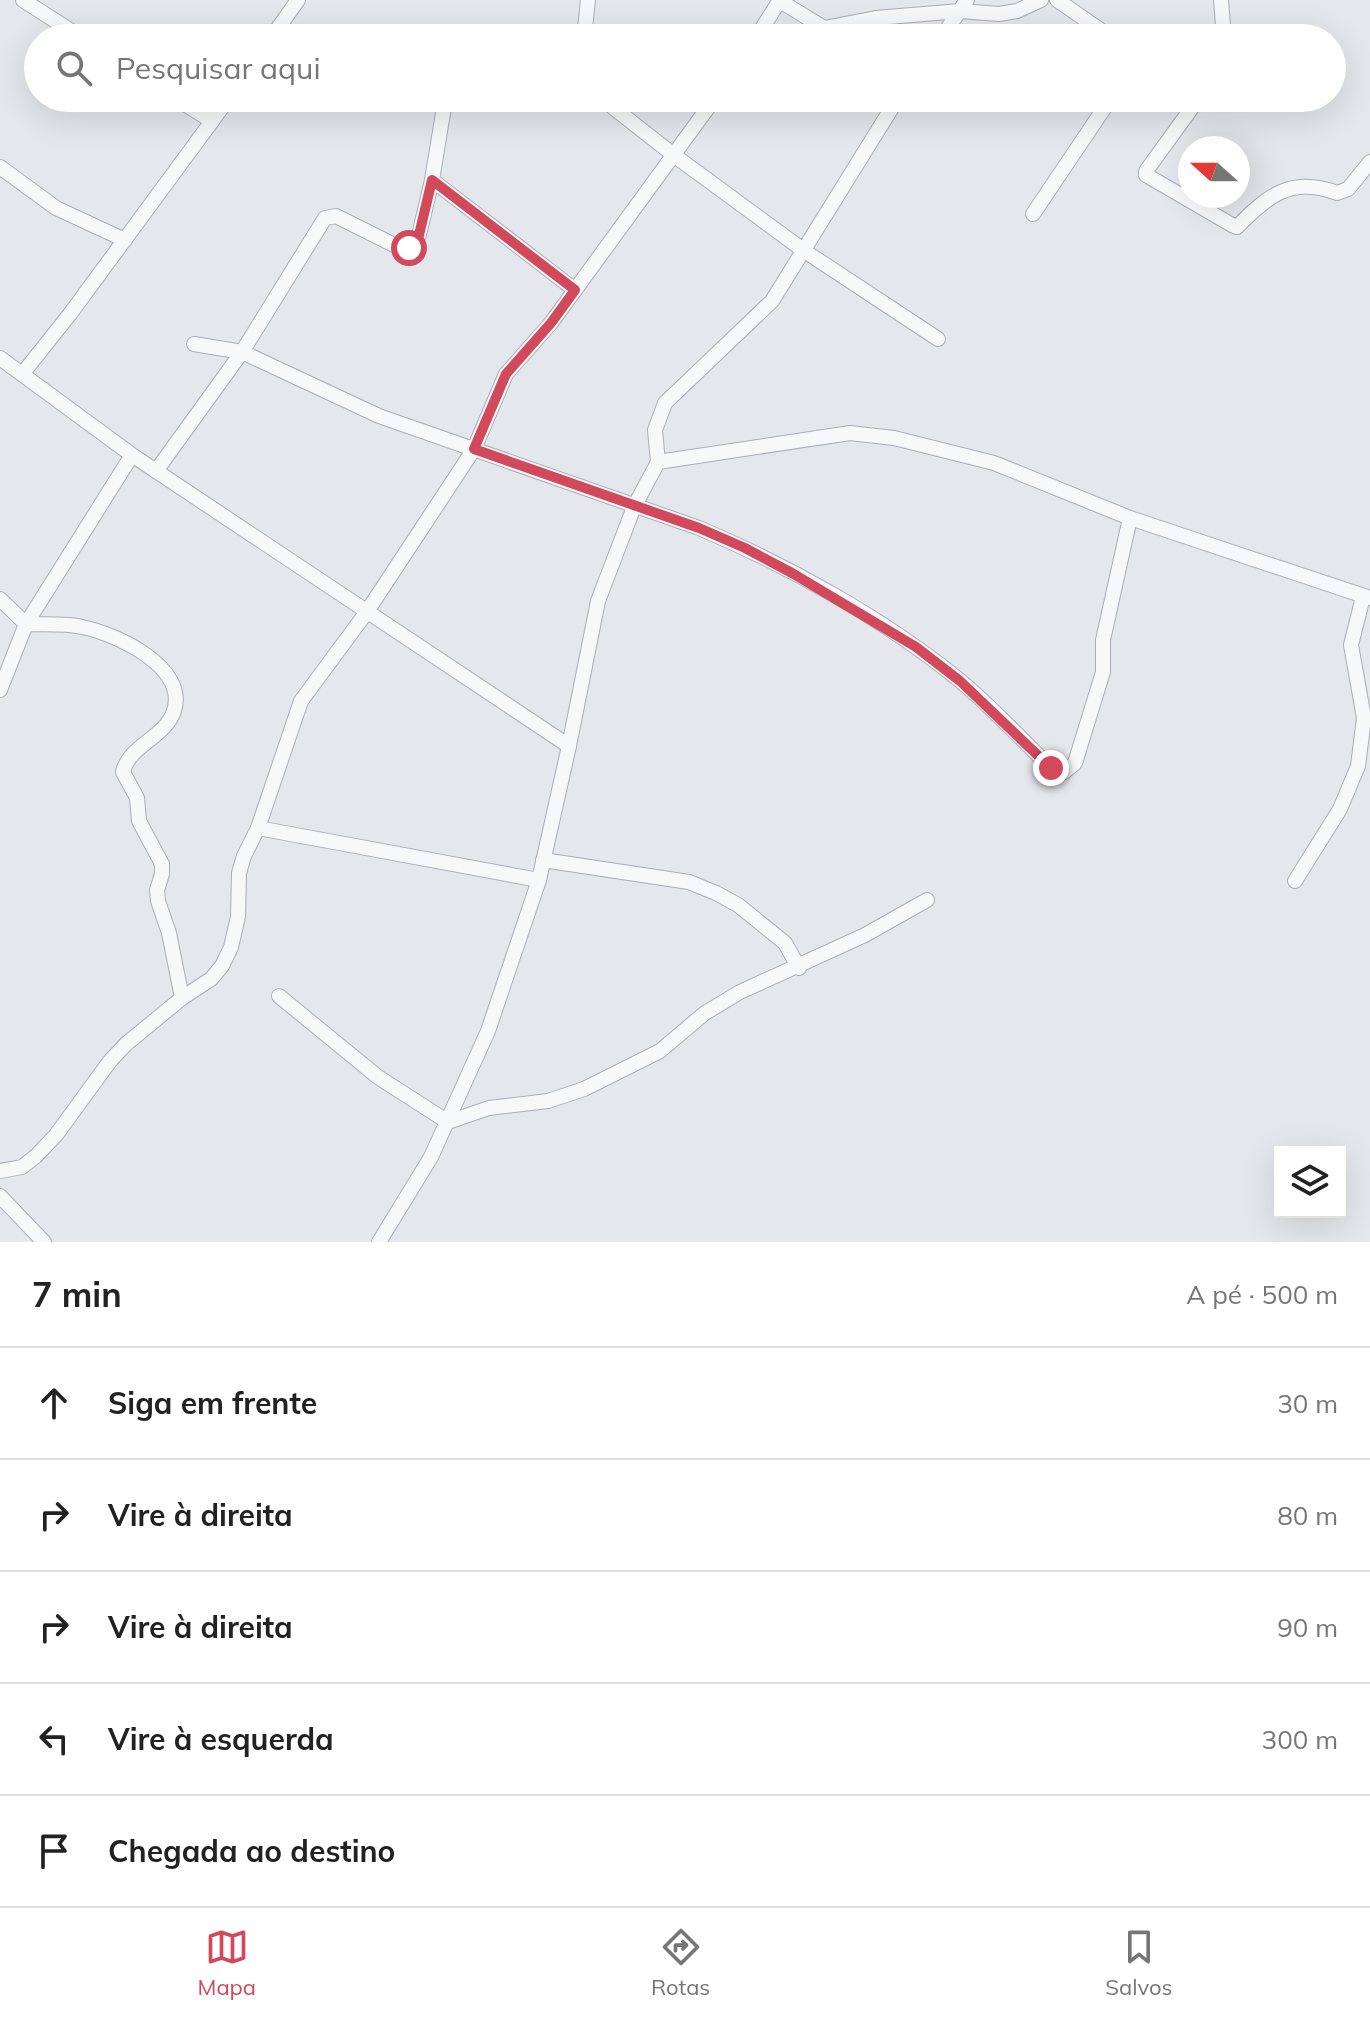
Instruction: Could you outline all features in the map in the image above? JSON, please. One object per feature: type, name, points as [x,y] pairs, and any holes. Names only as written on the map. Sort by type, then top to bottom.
[{"type":"street","points":[[23,0],[60,24]]},
{"type":"street","points":[[281,24],[298,0]]},
{"type":"street","points":[[585,24],[588,0]]},
{"type":"street","points":[[845,24],[964,5],[999,14],[1017,11],[1041,0]]},
{"type":"street","points":[[1057,0],[1092,24]]},
{"type":"street","points":[[1221,0],[1223,24]]},
{"type":"street","points":[[765,24],[780,1],[817,24]]},
{"type":"street","points":[[951,24],[964,5]]},
{"type":"street","points":[[876,18],[878,24]]},
{"type":"street","points":[[198,112],[212,121]]},
{"type":"street","points":[[23,373],[219,112]]},
{"type":"street","points":[[156,471],[242,352],[325,218],[336,216],[394,247],[409,248],[419,235],[443,112]]},
{"type":"street","points":[[619,112],[803,250],[938,339]]},
{"type":"street","points":[[0,1171],[22,1167],[36,1156],[56,1135],[110,1061],[182,998],[211,979],[222,966],[231,947],[238,917],[239,873],[244,856],[258,828],[301,701],[366,613],[474,449],[506,374],[551,323],[705,112]]},
{"type":"street","points":[[379,1242],[431,1157],[488,1031],[539,880],[598,601],[634,507],[658,462],[655,430],[665,403],[772,301],[883,112]]},
{"type":"street","points":[[1033,214],[1102,112]]},
{"type":"street","points":[[1189,112],[1146,175],[1237,227],[1285,189],[1302,185],[1322,187],[1337,193],[1348,189],[1370,162]]},
{"type":"street","points":[[0,167],[56,208],[125,240]]},
{"type":"street","points":[[432,180],[575,290]]},
{"type":"street","points":[[194,344],[242,352],[379,416],[699,528],[745,548],[916,647],[960,681],[1051,768],[1064,772],[1075,763],[1103,672],[1103,640],[1130,518]]},
{"type":"street","points":[[0,358],[132,455],[569,746]]},
{"type":"street","points":[[658,462],[850,433],[878,435],[994,463],[1130,518],[1367,598],[1351,645],[1364,718],[1358,766],[1340,809],[1295,881]]},
{"type":"street","points":[[0,690],[26,624],[132,455]]},
{"type":"street","points":[[0,599],[26,624],[81,626],[108,636],[147,656],[164,669],[173,682],[173,712],[163,729],[134,751],[123,772],[137,798],[139,821],[162,864],[158,901],[169,933],[182,998]]},
{"type":"street","points":[[258,828],[539,880]]},
{"type":"street","points":[[543,860],[689,882],[703,887],[738,905],[771,930],[785,943],[799,968]]},
{"type":"street","points":[[448,1122],[489,1108],[548,1101],[584,1089],[660,1051],[705,1013],[740,992],[799,968],[927,900]]},
{"type":"street","points":[[279,996],[378,1077],[448,1122]]},
{"type":"street","points":[[0,1196],[44,1242]]},
{"type":"route","points":[[409,248],[419,235],[432,180],[575,290],[551,323],[506,374],[474,449],[699,528],[792,573],[916,647],[960,681],[1051,768]]}]
